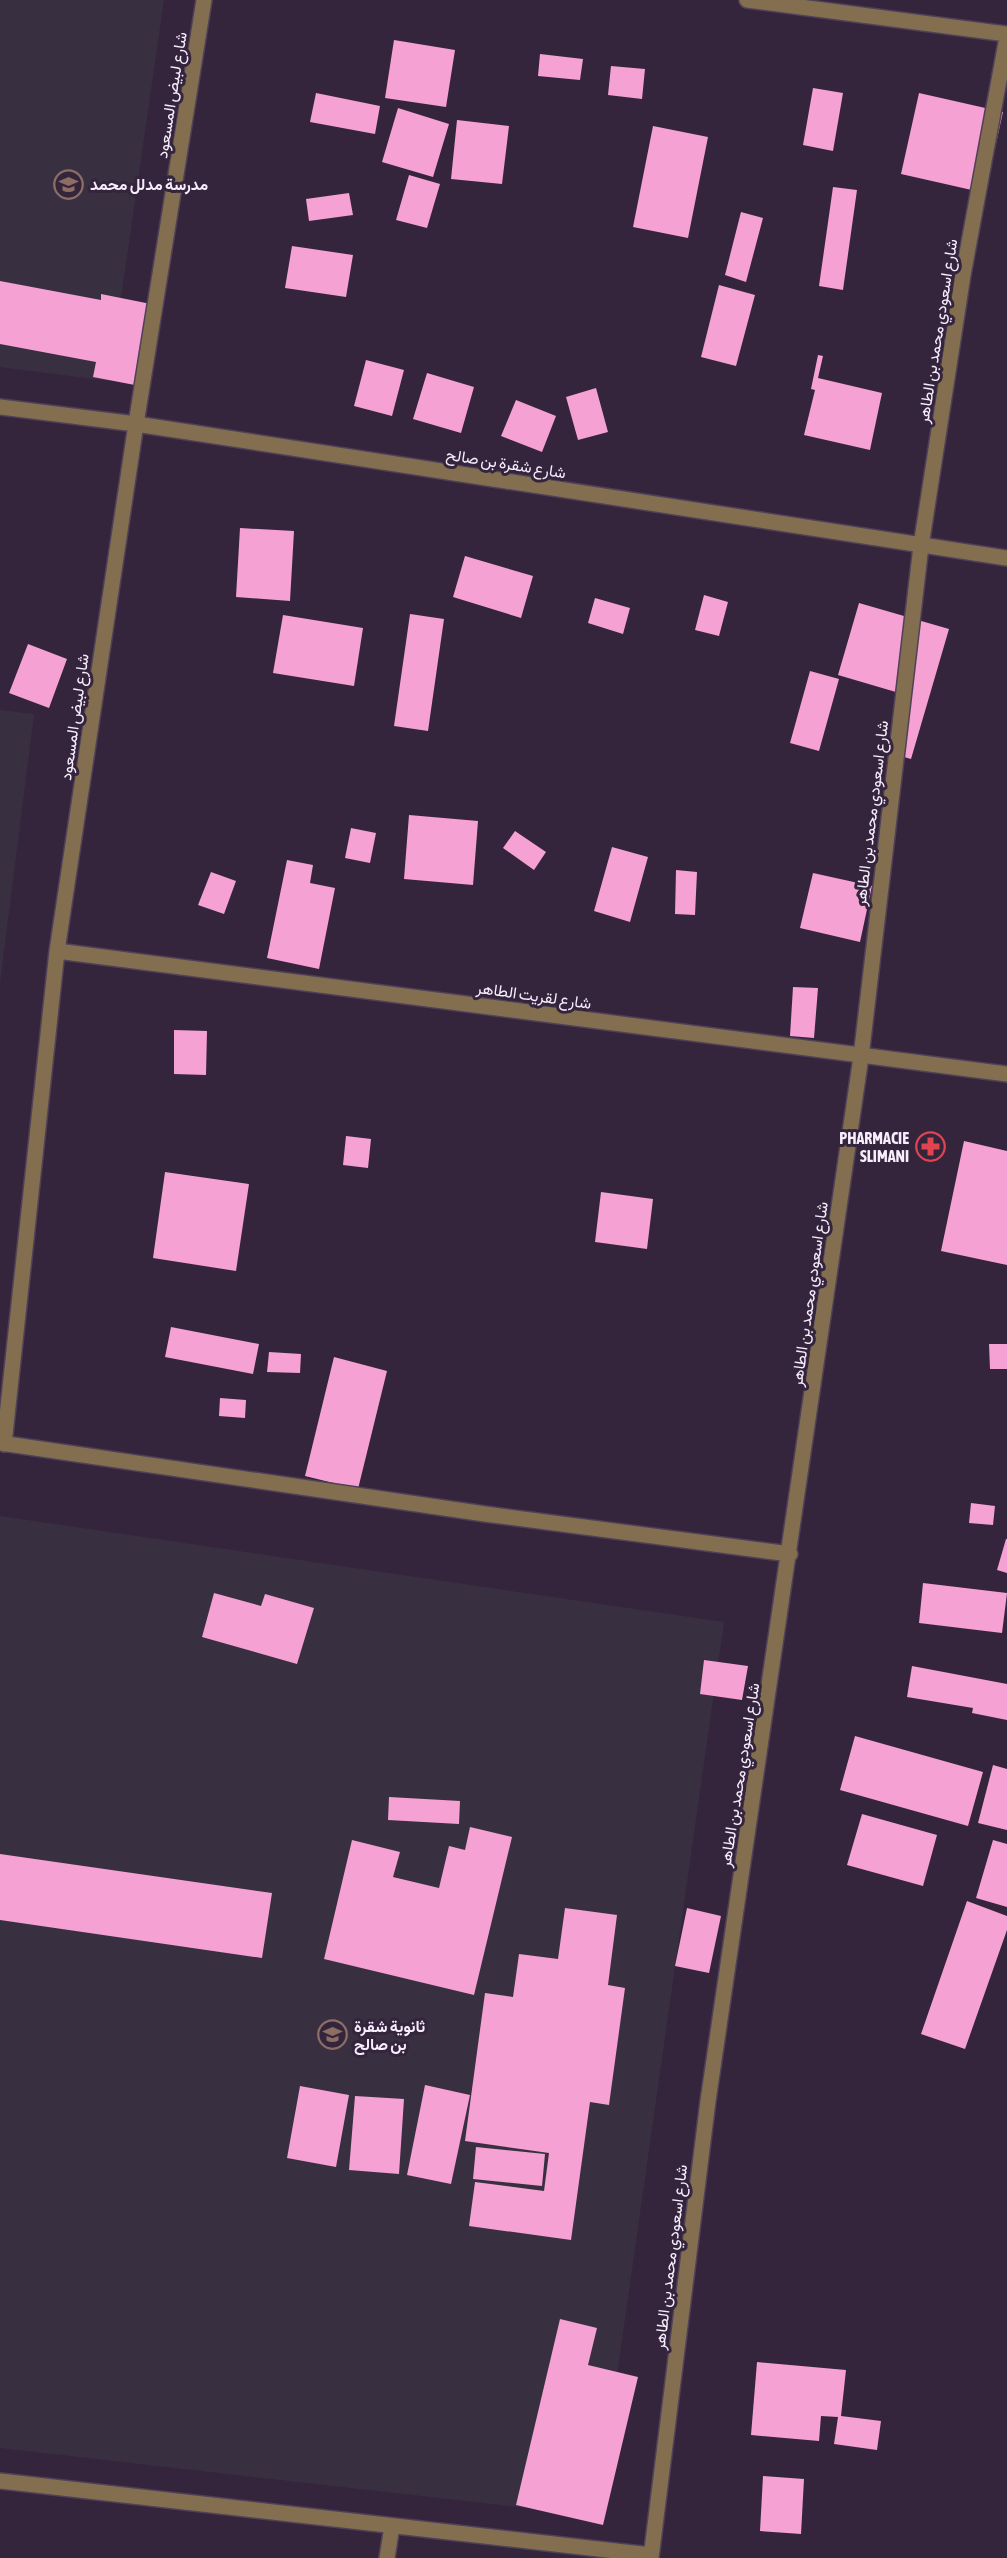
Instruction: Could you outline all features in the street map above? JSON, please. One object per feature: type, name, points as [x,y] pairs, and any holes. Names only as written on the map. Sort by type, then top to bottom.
[{"type":"street","name":"شارع لبيض المسعود","points":[[2,1443],[57,951],[136,424],[204,0]]},
{"type":"street","points":[[747,0],[1007,35]]},
{"type":"street","name":"شارع اسعودي محمد بن الطاهر","points":[[651,2556],[708,2101],[790,1554],[861,1057],[921,546],[963,275],[1007,35]]},
{"type":"street","name":"شارع شقرة بن صالح","points":[[0,407],[136,424],[1007,558]]},
{"type":"street","name":"شارع لقريت الطاهر","points":[[57,951],[861,1057],[1007,1074]]},
{"type":"street","points":[[2,1443],[485,1514],[790,1554]]},
{"type":"street","points":[[0,2481],[651,2556]]},
{"type":"street","points":[[387,2558],[392,2526]]},
{"type":"shaded area","name":"مدرسة مدلل محمد","points":[[0,0],[164,0],[109,381],[0,367]]},
{"type":"shaded area","points":[[0,710],[34,714],[0,983]]},
{"type":"shaded area","name":"ثانوية شقرة بن صالح","points":[[0,1516],[724,1622],[597,2516],[0,2448]]},
{"type":"building","points":[[394,40],[455,50],[446,107],[385,98]]},
{"type":"building","points":[[540,54],[583,59],[580,80],[538,76]]},
{"type":"building","points":[[611,66],[645,69],[642,99],[608,95]]},
{"type":"building","points":[[813,88],[843,93],[833,151],[803,145]]},
{"type":"building","points":[[316,93],[380,106],[375,134],[310,122]]},
{"type":"building","points":[[919,93],[1003,112],[985,193],[901,174]]},
{"type":"building","points":[[398,108],[449,124],[433,177],[382,162]]},
{"type":"building","points":[[457,120],[509,126],[502,184],[451,179]]},
{"type":"building","points":[[653,126],[708,137],[688,238],[633,227]]},
{"type":"building","points":[[409,175],[440,184],[427,228],[396,220]]},
{"type":"building","points":[[833,187],[857,190],[843,290],[819,286]]},
{"type":"building","points":[[349,193],[353,215],[309,221],[306,199]]},
{"type":"building","points":[[741,212],[763,218],[746,282],[725,275]]},
{"type":"building","points":[[292,246],[353,255],[346,297],[285,288]]},
{"type":"building","points":[[0,281],[101,300],[101,294],[156,305],[140,386],[93,377],[96,362],[0,344]]},
{"type":"building","points":[[719,285],[755,295],[736,366],[701,357]]},
{"type":"building","points":[[818,355],[823,356],[818,378],[882,393],[870,450],[804,435],[815,390],[811,389]]},
{"type":"building","points":[[366,360],[404,370],[392,416],[354,406]]},
{"type":"building","points":[[427,373],[474,387],[461,433],[413,419]]},
{"type":"building","points":[[596,388],[608,432],[578,440],[566,397]]},
{"type":"building","points":[[516,400],[556,416],[542,452],[501,436]]},
{"type":"building","points":[[240,528],[294,531],[290,601],[236,597]]},
{"type":"building","points":[[465,556],[533,576],[521,618],[453,597]]},
{"type":"building","points":[[704,595],[728,602],[719,636],[695,630]]},
{"type":"building","points":[[595,598],[630,608],[623,634],[588,623]]},
{"type":"building","points":[[859,603],[949,629],[911,759],[890,753],[906,695],[838,675]]},
{"type":"building","points":[[410,614],[444,619],[428,731],[394,726]]},
{"type":"building","points":[[283,615],[363,628],[354,686],[273,673]]},
{"type":"building","points":[[28,644],[67,659],[49,708],[9,693]]},
{"type":"building","points":[[810,671],[839,679],[819,751],[790,743]]},
{"type":"building","points":[[409,815],[478,821],[473,885],[404,879]]},
{"type":"building","points":[[351,828],[376,833],[370,863],[345,858]]},
{"type":"building","points":[[515,831],[546,852],[534,870],[503,848]]},
{"type":"building","points":[[612,847],[648,857],[630,922],[594,911]]},
{"type":"building","points":[[287,860],[313,865],[310,883],[335,888],[319,969],[267,958]]},
{"type":"building","points":[[676,870],[697,872],[695,915],[675,914]]},
{"type":"building","points":[[211,872],[236,881],[224,914],[198,905]]},
{"type":"building","points":[[813,873],[872,886],[860,942],[800,928]]},
{"type":"building","points":[[793,987],[818,988],[814,1038],[790,1036]]},
{"type":"building","points":[[174,1030],[207,1031],[206,1075],[174,1074]]},
{"type":"building","points":[[346,1136],[371,1139],[368,1168],[343,1165]]},
{"type":"building","points":[[964,1141],[1007,1151],[1007,1265],[941,1251]]},
{"type":"building","points":[[165,1172],[249,1184],[236,1271],[153,1258]]},
{"type":"building","points":[[601,1192],[653,1199],[647,1249],[595,1242]]},
{"type":"building","points":[[171,1327],[259,1344],[253,1374],[165,1357]]},
{"type":"building","points":[[989,1344],[1007,1344],[1007,1369],[990,1369]]},
{"type":"building","points":[[269,1352],[301,1354],[300,1373],[267,1372]]},
{"type":"building","points":[[334,1357],[387,1371],[358,1489],[305,1476]]},
{"type":"building","points":[[220,1398],[246,1400],[245,1418],[219,1416]]},
{"type":"building","points":[[971,1503],[995,1506],[993,1525],[969,1523]]},
{"type":"building","points":[[1007,1539],[1007,1573],[997,1570]]},
{"type":"building","points":[[923,1583],[1007,1593],[1002,1633],[919,1623]]},
{"type":"building","points":[[214,1593],[261,1606],[265,1594],[314,1608],[297,1664],[202,1637]]},
{"type":"building","points":[[704,1660],[748,1666],[742,1700],[700,1694]]},
{"type":"building","points":[[912,1666],[1007,1684],[1007,1720],[972,1713],[973,1708],[907,1697]]},
{"type":"building","points":[[855,1736],[983,1772],[968,1826],[840,1790]]},
{"type":"building","points":[[993,1765],[1007,1769],[1007,1830],[978,1823]]},
{"type":"building","points":[[389,1797],[460,1801],[459,1824],[388,1820]]},
{"type":"building","points":[[862,1814],[937,1835],[923,1886],[847,1865]]},
{"type":"building","points":[[470,1827],[512,1837],[474,1995],[324,1959],[352,1840],[400,1852],[393,1877],[439,1888],[449,1846],[465,1850]]},
{"type":"building","points":[[993,1840],[1007,1844],[1007,1907],[976,1898]]},
{"type":"building","points":[[0,1854],[272,1893],[262,1958],[0,1920]]},
{"type":"building","points":[[967,1901],[1007,1916],[1007,1930],[965,2049],[921,2034]]},
{"type":"building","points":[[565,1908],[617,1915],[608,1985],[625,1988],[609,2105],[590,2102],[571,2240],[469,2226],[475,2182],[544,2191],[549,2153],[465,2141],[485,1993],[513,1997],[519,1954],[558,1959]]},
{"type":"building","points":[[687,1908],[721,1916],[709,1973],[675,1966]]},
{"type":"building","points":[[425,2085],[470,2095],[451,2184],[407,2175]]},
{"type":"building","points":[[300,2086],[349,2095],[336,2167],[287,2158]]},
{"type":"building","points":[[355,2096],[404,2099],[399,2174],[349,2170]]},
{"type":"building","points":[[476,2147],[545,2154],[542,2186],[473,2179]]},
{"type":"building","points":[[560,2319],[597,2328],[588,2365],[638,2377],[603,2525],[516,2505]]},
{"type":"building","points":[[757,2362],[846,2370],[841,2416],[881,2421],[877,2450],[834,2444],[838,2417],[821,2416],[819,2441],[751,2435]]},
{"type":"building","points":[[763,2476],[804,2479],[801,2534],[760,2531]]},
{"type":"place","name":"مدرسة مدلل محمد","points":[[69,184]]},
{"type":"place","name":"PHARMACIE SLIMANI","points":[[930,1147]]},
{"type":"place","name":"ثانوية شقرة بن صالح","points":[[333,2035]]}]
